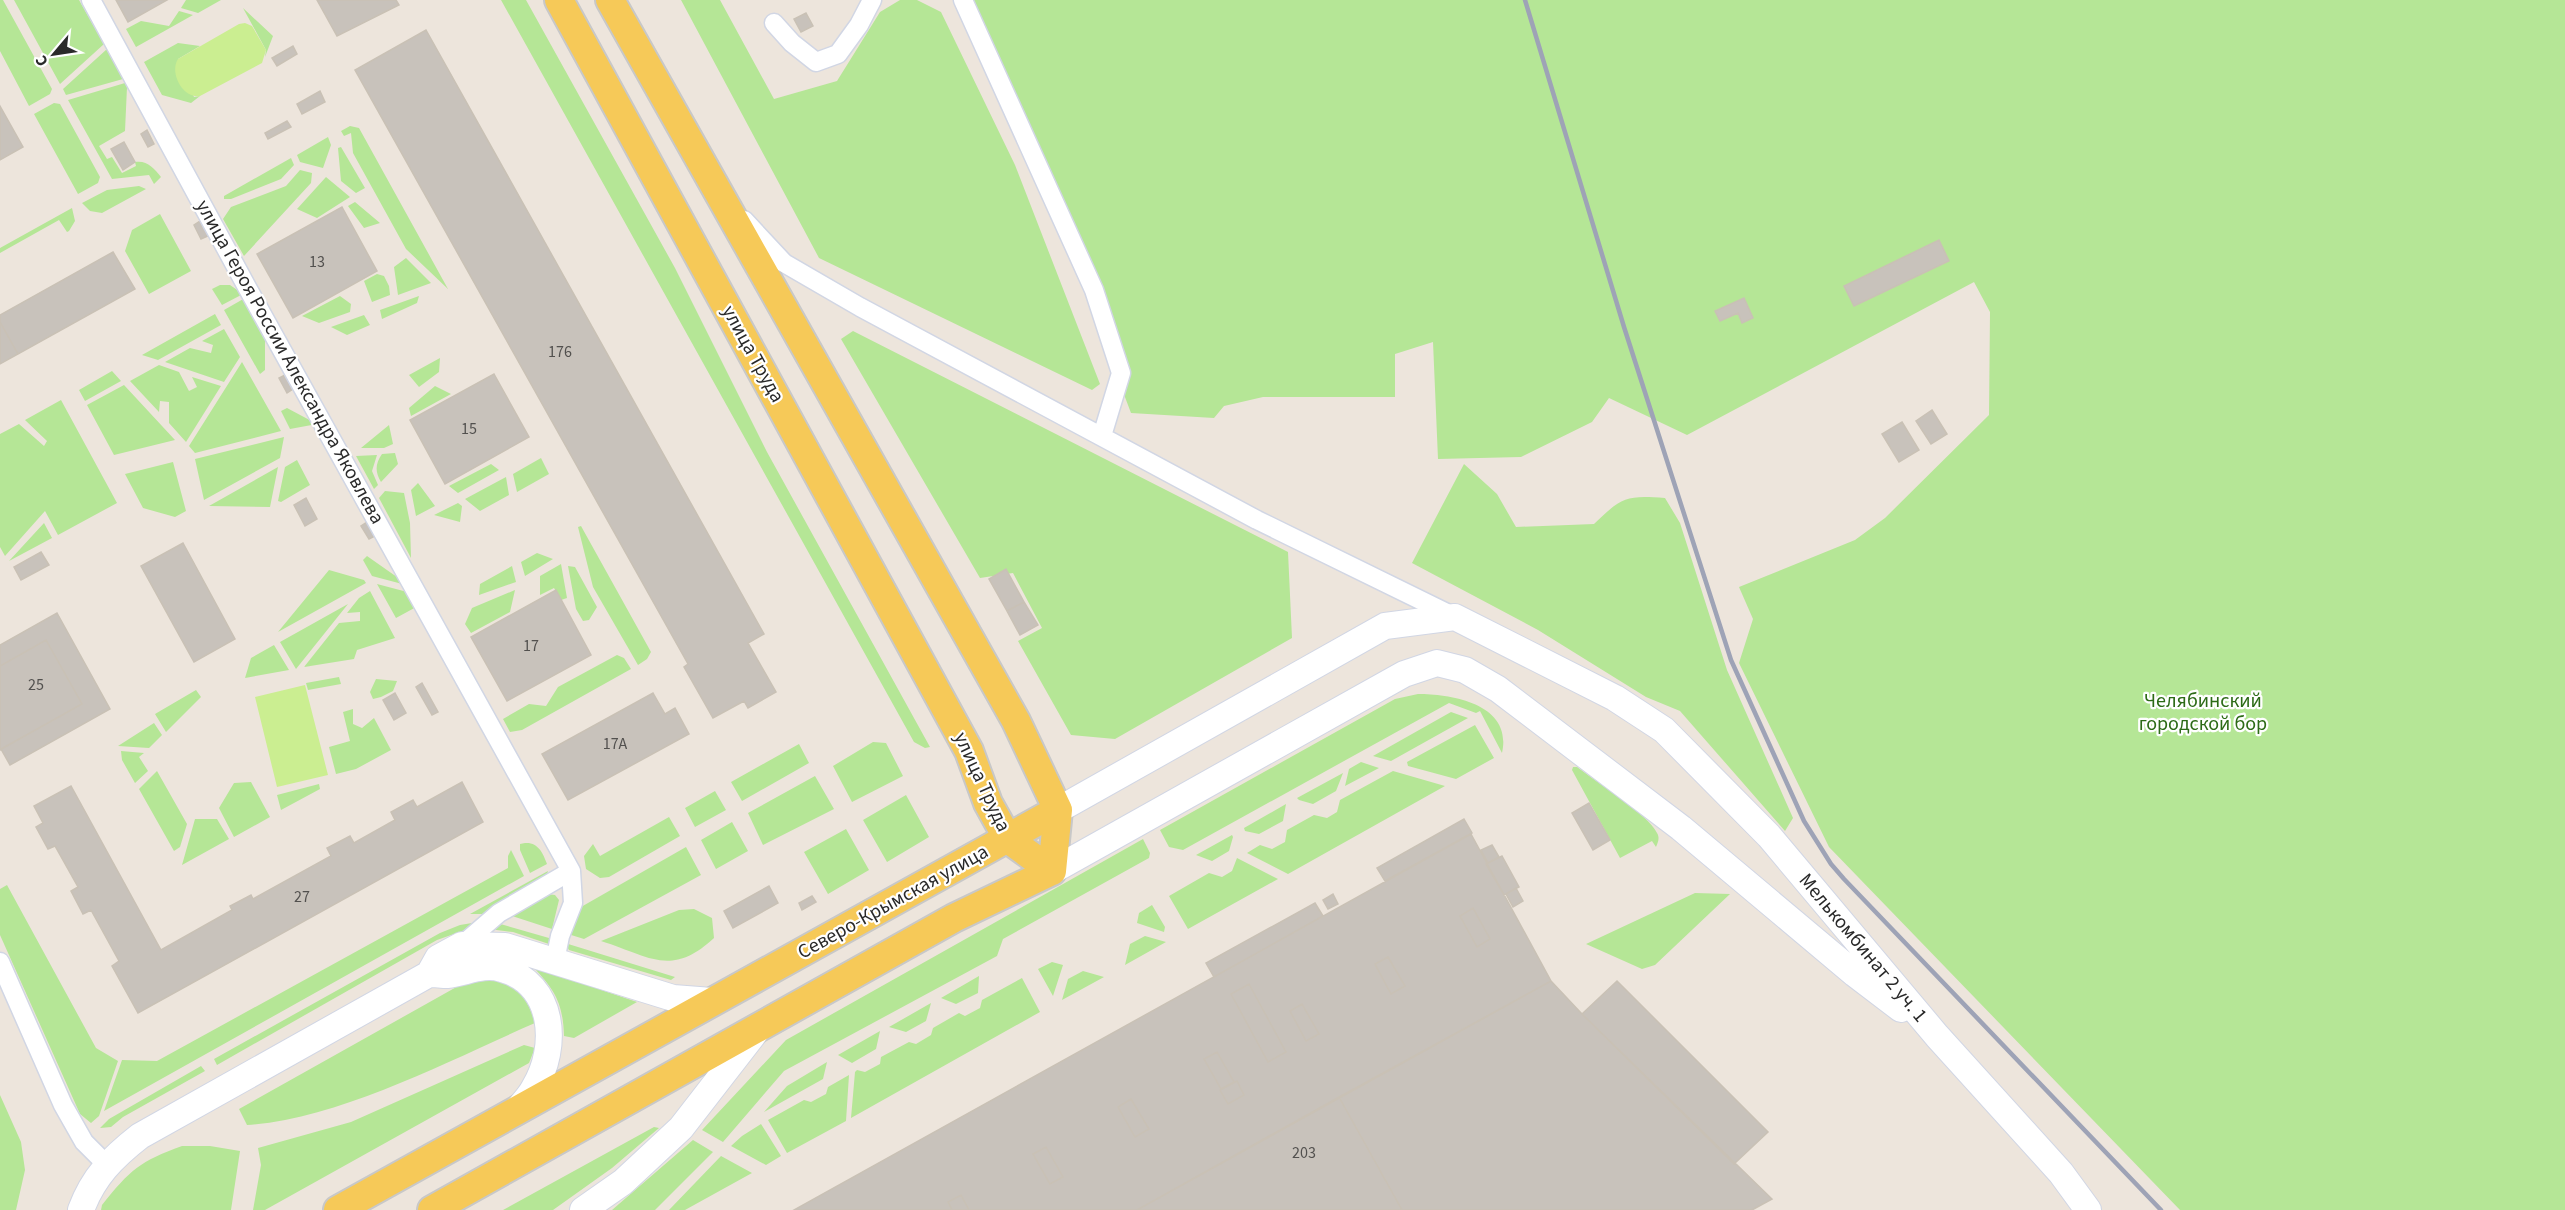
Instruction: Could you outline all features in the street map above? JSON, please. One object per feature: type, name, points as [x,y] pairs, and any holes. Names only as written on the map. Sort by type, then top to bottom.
[{"type":"main road","name":"улица Труда","points":[[559,0],[969,750],[988,803],[1008,839],[1052,871]]},
{"type":"main road","points":[[432,1210],[954,918],[1052,871],[1058,810],[1016,721],[610,0]]},
{"type":"main road","name":"Северо-Крымская улица","points":[[339,1210],[1058,810]]},
{"type":"street","name":"улица Героя России Александра Яковлева","points":[[91,0],[571,871]]},
{"type":"street","points":[[774,23],[792,43],[816,62],[838,54],[859,25],[872,0]]},
{"type":"street","points":[[963,0],[1094,290],[1121,373],[1102,436]]},
{"type":"street","points":[[716,190],[784,263],[860,307],[1257,520],[1455,617]]},
{"type":"street","name":"Северо-Крымская улица","points":[[1058,810],[1385,626],[1455,617]]},
{"type":"street","name":"Мелькомбинат 2 уч. 1","points":[[1455,617],[1615,698],[1664,730],[1769,836],[1937,1036]]},
{"type":"street","name":"Мелькомбинат 2 уч. 1","points":[[1052,871],[1404,674],[1437,663],[1465,670],[1498,689],[1681,828],[1855,974],[1937,1036]]},
{"type":"street","points":[[81,1210],[93,1182],[106,1164],[140,1136],[429,974],[438,958],[462,945],[499,913],[571,871],[573,903],[560,936],[555,961]]},
{"type":"street","points":[[462,945],[505,946],[674,998],[712,1001]]},
{"type":"street","points":[[0,962],[63,1105],[84,1142],[106,1164]]},
{"type":"street","points":[[429,974],[447,975],[479,967],[501,969],[518,976],[534,989],[545,1007],[550,1038],[535,1088],[516,1112]]},
{"type":"street","points":[[583,1210],[623,1182],[681,1128],[758,1029]]},
{"type":"street","points":[[1937,1036],[2061,1173],[2088,1210]]},
{"type":"green space","points":[[0,0],[3,0],[52,89],[50,94],[29,106],[0,51]]},
{"type":"green space","points":[[14,0],[79,0],[104,44],[60,84]]},
{"type":"green space","points":[[186,0],[221,0],[198,13],[181,8]]},
{"type":"green space","points":[[501,0],[526,0],[675,268],[767,452],[930,747],[925,748],[914,742]]},
{"type":"green space","points":[[681,0],[720,0],[774,99],[837,81],[880,12],[900,0],[917,0],[941,12],[1015,165],[1100,384],[1092,390],[819,258]]},
{"type":"green space","name":"Челябинский городской бор","points":[[968,0],[2565,0],[2565,1210],[2180,1210],[1829,847],[1739,663],[1753,619],[1739,587],[1855,540],[1885,518],[1989,415],[1990,312],[1974,282],[1687,435],[1609,398],[1592,422],[1521,457],[1438,459],[1433,342],[1395,354],[1395,397],[1263,397],[1224,406],[1214,418],[1131,413]]},
{"type":"green space","points":[[243,8],[273,36],[265,57],[266,50]]},
{"type":"green space","points":[[179,11],[193,15],[136,47],[126,29],[141,21],[169,26]]},
{"type":"green space","points":[[245,23],[252,26],[266,50],[262,63],[200,96],[194,96],[183,89],[175,71],[178,59],[239,24]]},
{"type":"green space","points":[[178,43],[200,46],[178,59],[194,97],[200,96],[191,103],[162,95],[144,62]]},
{"type":"green space","points":[[107,49],[123,79],[66,95],[63,89]]},
{"type":"green space","points":[[125,83],[127,87],[125,131],[99,146],[107,159],[112,157],[122,173],[136,166],[135,162],[150,165],[161,177],[154,184],[149,175],[112,179],[68,100]]},
{"type":"green space","points":[[54,103],[60,104],[100,177],[98,183],[78,194],[34,114]]},
{"type":"green space","points":[[350,126],[359,128],[448,289],[406,249],[353,153],[351,133],[344,136],[341,131]]},
{"type":"green space","points":[[328,137],[331,145],[323,168],[300,162],[297,155]]},
{"type":"green space","points":[[341,147],[365,188],[356,193],[341,181],[338,148]]},
{"type":"green space","points":[[291,158],[294,165],[281,179],[231,199],[224,199],[224,196]]},
{"type":"green space","points":[[300,170],[312,173],[311,183],[244,256],[223,219],[231,207],[286,186]]},
{"type":"green space","points":[[326,177],[350,197],[317,218],[297,209]]},
{"type":"green space","points":[[139,186],[146,189],[102,213],[90,211],[82,203],[107,190]]},
{"type":"green space","points":[[355,202],[380,223],[364,228],[348,206]]},
{"type":"green space","points":[[72,208],[75,221],[69,231],[67,232],[59,220],[0,253],[0,248]]},
{"type":"green space","points":[[160,214],[191,271],[149,294],[125,251],[132,230]]},
{"type":"green space","points":[[406,258],[431,283],[398,295],[394,267]]},
{"type":"green space","points":[[377,274],[384,276],[390,295],[372,302],[364,281]]},
{"type":"green space","points":[[220,285],[230,285],[243,294],[222,305],[212,289]]},
{"type":"green space","points":[[340,296],[351,304],[350,312],[319,323],[302,316]]},
{"type":"green space","points":[[419,296],[417,303],[382,319],[380,310]]},
{"type":"green space","points":[[245,298],[265,332],[265,370],[260,374],[224,310]]},
{"type":"green space","points":[[215,314],[221,325],[158,360],[142,355]]},
{"type":"green space","points":[[364,315],[370,325],[347,335],[331,327]]},
{"type":"green space","points":[[224,329],[240,357],[224,382],[165,362],[190,348],[211,353],[213,345],[202,341]]},
{"type":"green space","points":[[853,331],[1288,552],[1292,638],[1115,739],[1071,735],[1018,641],[1042,628],[1013,573],[980,578],[841,339]]},
{"type":"green space","points":[[440,358],[439,372],[419,387],[409,375]]},
{"type":"green space","points":[[242,362],[281,431],[195,453],[189,446]]},
{"type":"green space","points":[[159,365],[179,372],[189,391],[197,387],[192,377],[221,386],[186,442],[169,423],[169,402],[160,401],[159,412],[130,381]]},
{"type":"green space","points":[[112,371],[121,381],[85,401],[79,390]]},
{"type":"green space","points":[[124,385],[175,440],[114,455],[87,405]]},
{"type":"green space","points":[[435,386],[451,394],[411,416],[409,408]]},
{"type":"green space","points":[[61,400],[117,503],[58,535],[45,511],[5,556],[0,547],[0,434],[19,424],[44,446],[47,441],[25,420]]},
{"type":"green space","points":[[287,408],[317,424],[290,429],[281,411]]},
{"type":"green space","points":[[389,425],[393,444],[384,448],[361,448]]},
{"type":"green space","points":[[284,437],[280,458],[204,500],[195,459]]},
{"type":"green space","points":[[395,453],[398,464],[381,482],[377,468],[380,458],[382,454]]},
{"type":"green space","points":[[377,455],[372,471],[378,485],[374,489],[356,456]]},
{"type":"green space","points":[[541,458],[549,474],[517,492],[513,474]]},
{"type":"green space","points":[[297,460],[310,485],[281,502],[278,501],[285,467]]},
{"type":"green space","points":[[173,462],[186,511],[175,517],[143,508],[125,474]]},
{"type":"green space","points":[[491,464],[499,470],[458,493],[449,486]]},
{"type":"green space","points":[[1464,464],[1497,494],[1516,527],[1594,524],[1611,508],[1625,500],[1641,497],[1665,498],[1680,523],[1727,670],[1793,818],[1785,831],[1680,711],[1646,697],[1538,630],[1412,563]]},
{"type":"green space","points":[[278,467],[270,507],[209,506]]},
{"type":"green space","points":[[506,477],[509,495],[480,511],[465,499]]},
{"type":"green space","points":[[418,483],[435,506],[416,516],[411,490]]},
{"type":"green space","points":[[385,491],[404,493],[410,523],[411,558],[379,498]]},
{"type":"green space","points":[[458,503],[462,506],[460,522],[434,515]]},
{"type":"green space","points":[[44,523],[52,538],[9,561]]},
{"type":"green space","points":[[581,526],[651,652],[647,659],[638,665],[593,587],[578,527]]},
{"type":"green space","points":[[537,553],[553,559],[525,576],[521,562]]},
{"type":"green space","points":[[367,556],[406,585],[372,576],[363,560]]},
{"type":"green space","points":[[561,564],[567,598],[561,600],[554,588],[540,595],[540,576]]},
{"type":"green space","points":[[512,566],[516,582],[479,595],[480,584]]},
{"type":"green space","points":[[568,566],[575,567],[597,607],[589,620],[583,621],[576,609]]},
{"type":"green space","points":[[329,570],[364,580],[366,583],[278,632]]},
{"type":"green space","points":[[377,584],[411,593],[418,606],[396,618]]},
{"type":"green space","points":[[515,590],[510,612],[471,633],[465,624],[472,608]]},
{"type":"green space","points":[[370,591],[395,638],[357,650],[354,659],[304,667],[339,623],[360,621],[360,612],[347,613],[359,598]]},
{"type":"green space","points":[[348,604],[296,669],[280,642]]},
{"type":"green space","points":[[274,645],[289,670],[245,678],[251,658]]},
{"type":"green space","points":[[617,655],[624,658],[631,669],[522,730],[510,732],[503,719],[529,704],[546,706],[558,687]]},
{"type":"green space","points":[[339,677],[341,684],[308,690],[306,683]]},
{"type":"green space","points":[[376,679],[397,681],[393,691],[373,699],[370,692]]},
{"type":"green space","points":[[305,685],[328,775],[277,787],[255,697]]},
{"type":"green space","points":[[196,690],[201,697],[166,732],[155,714]]},
{"type":"green space","points":[[1418,694],[1447,696],[1462,700],[1477,705],[1489,713],[1498,723],[1503,736],[1502,753],[1480,711],[1476,713],[1449,703],[1183,850],[1169,847],[1160,830],[1395,699]]},
{"type":"green space","points":[[353,709],[353,724],[362,728],[374,718],[391,750],[356,769],[336,774],[329,747],[350,741],[343,712]]},
{"type":"green space","points":[[1451,712],[1468,718],[1391,761],[1373,756]]},
{"type":"green space","points":[[154,723],[162,735],[149,748],[118,746]]},
{"type":"green space","points":[[1475,725],[1494,758],[1456,779],[1408,766],[1407,762]]},
{"type":"green space","points":[[873,742],[886,743],[903,776],[852,802],[833,766]]},
{"type":"green space","points":[[799,744],[809,763],[742,801],[731,782]]},
{"type":"green space","points":[[121,751],[144,753],[139,757],[148,771],[135,783],[122,760]]},
{"type":"green space","points":[[1361,762],[1379,768],[1345,786],[1349,769]]},
{"type":"green space","points":[[1573,767],[1577,767],[1620,798],[1652,825],[1658,835],[1656,847],[1652,841],[1620,858],[1572,770]]},
{"type":"green space","points":[[157,771],[187,824],[180,847],[174,851],[139,789]]},
{"type":"green space","points":[[1393,771],[1445,786],[1288,874],[1247,853],[1260,845],[1272,849],[1285,842],[1287,830],[1314,815],[1327,818],[1337,812],[1340,800]]},
{"type":"green space","points":[[1343,773],[1336,791],[1313,804],[1297,798]]},
{"type":"green space","points":[[815,776],[834,809],[763,845],[748,813]]},
{"type":"green space","points":[[251,782],[270,817],[234,837],[219,808],[234,783]]},
{"type":"green space","points":[[319,784],[320,789],[281,810],[277,795]]},
{"type":"green space","points":[[715,791],[726,810],[695,827],[685,808]]},
{"type":"green space","points":[[906,795],[929,837],[887,862],[863,820]]},
{"type":"green space","points":[[1286,804],[1283,821],[1259,834],[1245,831],[1244,828]]},
{"type":"green space","points":[[669,817],[680,836],[609,877],[600,878],[586,869],[584,856],[593,844],[600,856]]},
{"type":"green space","points":[[195,819],[217,819],[229,839],[182,865]]},
{"type":"green space","points":[[732,822],[748,851],[716,869],[701,840]]},
{"type":"green space","points":[[846,829],[869,870],[828,894],[804,852]]},
{"type":"green space","points":[[1232,835],[1229,851],[1212,861],[1196,855]]},
{"type":"green space","points":[[1143,839],[1150,853],[1149,858],[1003,939],[997,956],[784,1071],[723,1142],[702,1130],[786,1040]]},
{"type":"green space","points":[[520,844],[537,846],[547,864],[530,873],[520,850]]},
{"type":"green space","points":[[686,847],[701,875],[584,939],[568,934],[581,907]]},
{"type":"green space","points":[[511,850],[524,876],[104,1111],[122,1060],[157,1061],[508,868],[508,856]]},
{"type":"green space","points":[[1237,858],[1278,879],[1188,929],[1169,896],[1209,873],[1222,877],[1232,871]]},
{"type":"green space","points":[[548,871],[546,878],[490,914],[470,914]]},
{"type":"green space","points":[[7,885],[96,1048],[118,1061],[99,1116],[91,1123],[80,1114],[0,935],[0,889]]},
{"type":"green space","points":[[1695,893],[1730,894],[1655,965],[1642,969],[1586,944]]},
{"type":"green space","points":[[547,894],[555,895],[559,900],[552,929],[509,915]]},
{"type":"green space","points":[[1152,905],[1165,927],[1164,932],[1137,923],[1139,913]]},
{"type":"green space","points":[[694,909],[712,918],[714,938],[699,950],[685,957],[659,960],[601,941],[679,910]]},
{"type":"green space","points":[[478,922],[468,929],[437,940],[217,1065],[214,1059],[440,933],[460,925]]},
{"type":"green space","points":[[497,923],[549,938],[549,944],[513,932],[489,929]]},
{"type":"green space","points":[[1145,936],[1166,942],[1125,965],[1130,944]]},
{"type":"green space","points":[[565,943],[675,977],[671,980],[569,950]]},
{"type":"green space","points":[[1052,962],[1063,965],[1053,996],[1038,969]]},
{"type":"green space","points":[[533,967],[637,1002],[574,1038],[564,1036],[560,1006],[552,990]]},
{"type":"green space","points":[[1083,971],[1104,977],[1062,1000],[1068,979]]},
{"type":"green space","points":[[979,976],[978,993],[956,1004],[941,998]]},
{"type":"green space","points":[[1022,978],[1040,1012],[851,1118],[857,1070],[865,1072],[880,1064],[881,1057],[909,1042],[916,1044],[931,1035],[933,1028],[959,1013],[965,1016],[980,1008],[982,1000]]},
{"type":"green space","points":[[488,979],[506,984],[519,992],[528,1005],[535,1023],[394,1086],[356,1100],[319,1112],[247,1125],[239,1109],[460,985]]},
{"type":"green space","points":[[931,1003],[926,1021],[906,1032],[889,1027]]},
{"type":"green space","points":[[880,1031],[876,1049],[852,1063],[838,1055]]},
{"type":"green space","points":[[524,1045],[535,1048],[529,1063],[265,1210],[253,1210],[261,1165],[258,1148],[351,1122]]},
{"type":"green space","points":[[827,1062],[823,1079],[764,1112],[787,1086]]},
{"type":"green space","points":[[201,1066],[205,1071],[123,1117],[111,1127],[100,1128],[109,1119]]},
{"type":"green space","points":[[849,1075],[846,1121],[787,1153],[768,1120],[804,1100],[811,1102],[826,1094],[828,1087]]},
{"type":"green space","points":[[0,1095],[21,1142],[25,1170],[16,1210],[0,1210]]},
{"type":"green space","points":[[761,1124],[781,1156],[766,1165],[731,1146]]},
{"type":"green space","points":[[654,1127],[659,1128],[612,1168],[553,1210],[503,1210]]},
{"type":"green space","points":[[693,1140],[713,1152],[655,1210],[612,1210]]},
{"type":"green space","points":[[182,1146],[210,1146],[240,1151],[231,1210],[101,1210],[102,1205],[112,1193],[137,1168]]},
{"type":"green space","points":[[721,1156],[752,1173],[685,1210],[669,1210]]},
{"type":"building","points":[[116,0],[167,0],[128,22]]},
{"type":"building","points":[[317,0],[396,0],[399,5],[337,36]]},
{"type":"building","points":[[806,13],[813,26],[801,32],[794,19]]},
{"type":"building","points":[[426,30],[764,634],[748,643],[776,692],[748,708],[744,701],[713,718],[684,667],[688,664],[355,70]]},
{"type":"building","points":[[293,46],[297,54],[277,66],[272,58]]},
{"type":"building","points":[[320,91],[325,102],[302,114],[297,104]]},
{"type":"building","points":[[0,106],[23,147],[0,160]]},
{"type":"building","points":[[287,121],[291,127],[268,139],[265,133]]},
{"type":"building","points":[[147,130],[154,144],[148,147],[141,134]]},
{"type":"building","points":[[124,142],[135,162],[123,170],[111,149]]},
{"type":"building","points":[[342,207],[377,271],[293,318],[257,254]]},
{"type":"building","points":[[200,221],[208,236],[201,239],[194,225]]},
{"type":"building","points":[[1939,240],[1949,261],[1854,306],[1844,286]]},
{"type":"building","points":[[113,252],[135,289],[18,354],[0,322],[0,315]]},
{"type":"building","points":[[1744,298],[1753,318],[1742,323],[1738,313],[1720,321],[1715,311]]},
{"type":"building","points":[[0,322],[18,354],[0,364]]},
{"type":"building","points":[[494,374],[529,437],[445,484],[410,420]]},
{"type":"building","points":[[285,375],[293,389],[287,393],[279,378]]},
{"type":"building","points":[[1932,410],[1947,434],[1931,444],[1916,421]]},
{"type":"building","points":[[1902,422],[1919,450],[1899,462],[1882,434]]},
{"type":"building","points":[[306,498],[317,519],[305,526],[294,505]]},
{"type":"building","points":[[367,522],[375,536],[369,539],[361,526]]},
{"type":"building","points":[[183,543],[235,639],[194,662],[141,566]]},
{"type":"building","points":[[41,552],[49,565],[21,580],[14,567]]},
{"type":"building","points":[[1006,569],[1024,602],[1007,611],[989,579]]},
{"type":"building","points":[[556,590],[591,655],[507,701],[471,637]]},
{"type":"building","points":[[1024,602],[1038,625],[1020,635],[1007,611]]},
{"type":"building","points":[[57,613],[110,709],[10,765],[1,749],[82,704],[46,640],[0,666],[0,645]]},
{"type":"building","points":[[46,640],[82,704],[0,750],[0,666]]},
{"type":"building","points":[[422,683],[438,712],[432,715],[416,687]]},
{"type":"building","points":[[395,693],[406,713],[394,720],[383,700]]},
{"type":"building","points":[[653,693],[665,714],[675,708],[689,734],[568,800],[542,754]]},
{"type":"building","points":[[462,782],[483,822],[138,1013],[112,966],[119,961],[91,910],[83,914],[71,891],[78,887],[55,846],[48,849],[36,827],[43,823],[34,806],[71,786],[161,950],[232,910],[230,906],[251,895],[253,899],[331,856],[327,848],[350,836],[354,843],[395,820],[391,812],[413,800],[417,807]]},
{"type":"building","points":[[1589,803],[1610,840],[1593,850],[1572,813]]},
{"type":"building","points":[[1464,819],[1472,833],[1385,881],[1377,868]]},
{"type":"building","points":[[1471,834],[1551,981],[1137,1210],[794,1210]]},
{"type":"building","points":[[1492,845],[1499,857],[1488,863],[1481,850]]},
{"type":"building","points":[[1502,856],[1519,887],[1504,895],[1486,864]]},
{"type":"building","points":[[769,886],[778,903],[733,928],[724,911]]},
{"type":"building","points":[[1516,888],[1523,901],[1513,907],[1506,894]]},
{"type":"building","points":[[1333,894],[1338,904],[1328,909],[1323,900]]},
{"type":"building","points":[[812,896],[816,902],[802,910],[799,903]]},
{"type":"building","points":[[1315,903],[1323,916],[1214,977],[1206,963]]},
{"type":"building","points":[[1473,908],[1490,939],[1477,947],[1460,916]]},
{"type":"building","points":[[1388,957],[1405,986],[1391,994],[1375,964]]},
{"type":"building","points":[[1551,981],[1772,1199],[1752,1210],[1402,1210],[1339,1097]]},
{"type":"building","points":[[1617,981],[1768,1132],[1734,1164],[1582,1014]]},
{"type":"building","points":[[1249,984],[1286,1052],[1268,1062],[1231,994]]},
{"type":"building","points":[[1302,1004],[1319,1034],[1306,1041],[1290,1011]]},
{"type":"building","points":[[1217,1052],[1234,1082],[1221,1089],[1204,1059]]},
{"type":"building","points":[[1237,1081],[1244,1095],[1228,1104],[1220,1090]]},
{"type":"building","points":[[1339,1097],[1402,1210],[1137,1210]]},
{"type":"building","points":[[1131,1099],[1149,1129],[1135,1137],[1118,1107]]},
{"type":"building","points":[[1046,1147],[1063,1177],[1050,1184],[1033,1154]]},
{"type":"building","points":[[961,1195],[969,1210],[952,1210],[948,1202]]},
{"type":"railway","points":[[1525,0],[1624,327],[1731,660],[1804,821],[1831,864],[1844,879],[2161,1210]]}]
